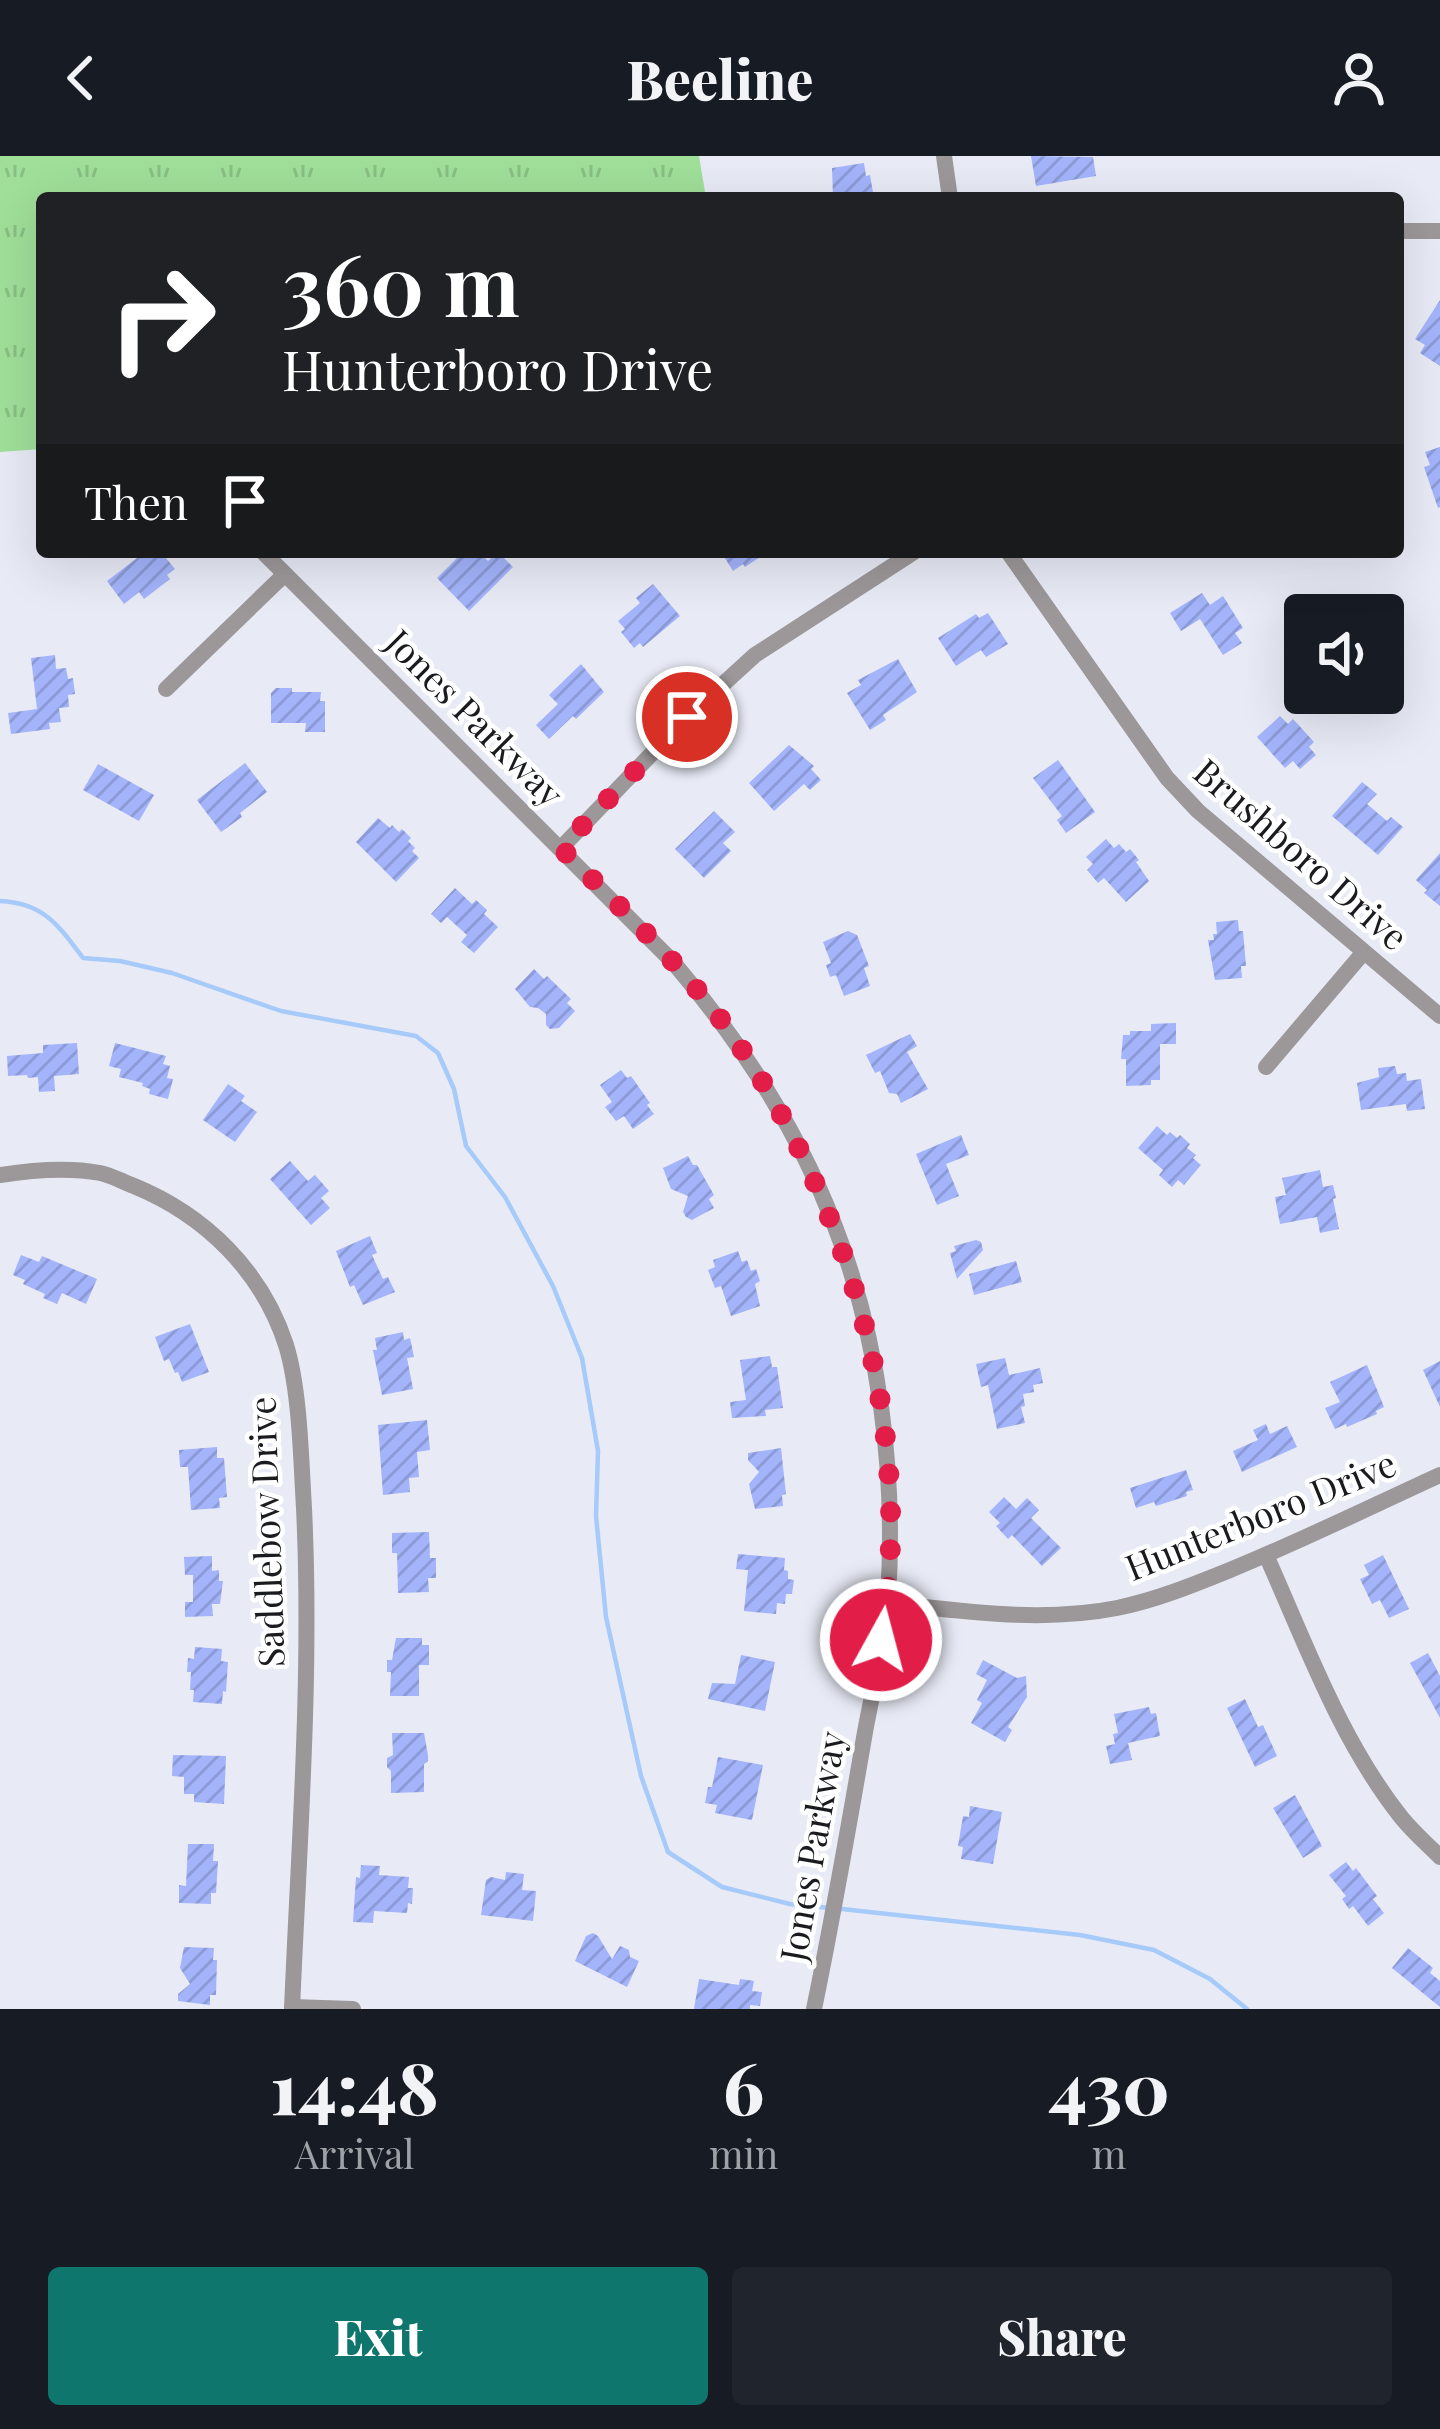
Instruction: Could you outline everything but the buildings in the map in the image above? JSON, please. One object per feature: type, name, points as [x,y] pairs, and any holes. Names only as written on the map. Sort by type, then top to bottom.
[{"type":"street","points":[[944,156],[949,192]]},
{"type":"street","points":[[1404,231],[1440,231]]},
{"type":"street","name":"Jones Parkway","points":[[269,558],[673,962],[723,1022],[779,1113],[834,1223],[855,1286],[884,1432],[891,1514],[888,1603],[814,2009]]},
{"type":"street","points":[[561,848],[687,717],[755,655],[905,558]]},
{"type":"street","name":"Brushboro Drive","points":[[1012,558],[1167,778],[1198,811],[1440,1016]]},
{"type":"street","points":[[166,689],[285,574]]},
{"type":"street","points":[[1266,1067],[1363,953]]},
{"type":"street","name":"Saddlebow Drive","points":[[0,1175],[33,1170],[101,1173],[160,1197],[208,1227],[251,1276],[287,1348],[296,1408],[308,1587],[292,2008]]},
{"type":"street","name":"Hunterboro Drive","points":[[888,1603],[1046,1616],[1117,1608],[1176,1592],[1266,1555],[1440,1474]]},
{"type":"street","points":[[1266,1555],[1334,1708],[1372,1778],[1403,1820],[1440,1857]]},
{"type":"street","points":[[292,2008],[353,2009]]},
{"type":"green space","points":[[0,156],[699,156],[705,192],[36,192],[36,449],[0,452]]},
{"type":"waterway","points":[[0,901],[39,911],[83,958],[172,973],[281,1011],[416,1036],[438,1053],[454,1089],[466,1146],[505,1197],[553,1286],[582,1358],[598,1451],[596,1516],[606,1617],[641,1776],[668,1852],[722,1887],[790,1904],[830,1908]]},
{"type":"waterway","points":[[842,1909],[1080,1935],[1154,1950],[1210,1979],[1247,2009]]},
{"type":"route","points":[[687,717],[561,848],[673,962],[723,1022],[770,1096],[834,1223],[855,1286],[884,1432],[891,1514],[888,1603],[881,1640]]}]
